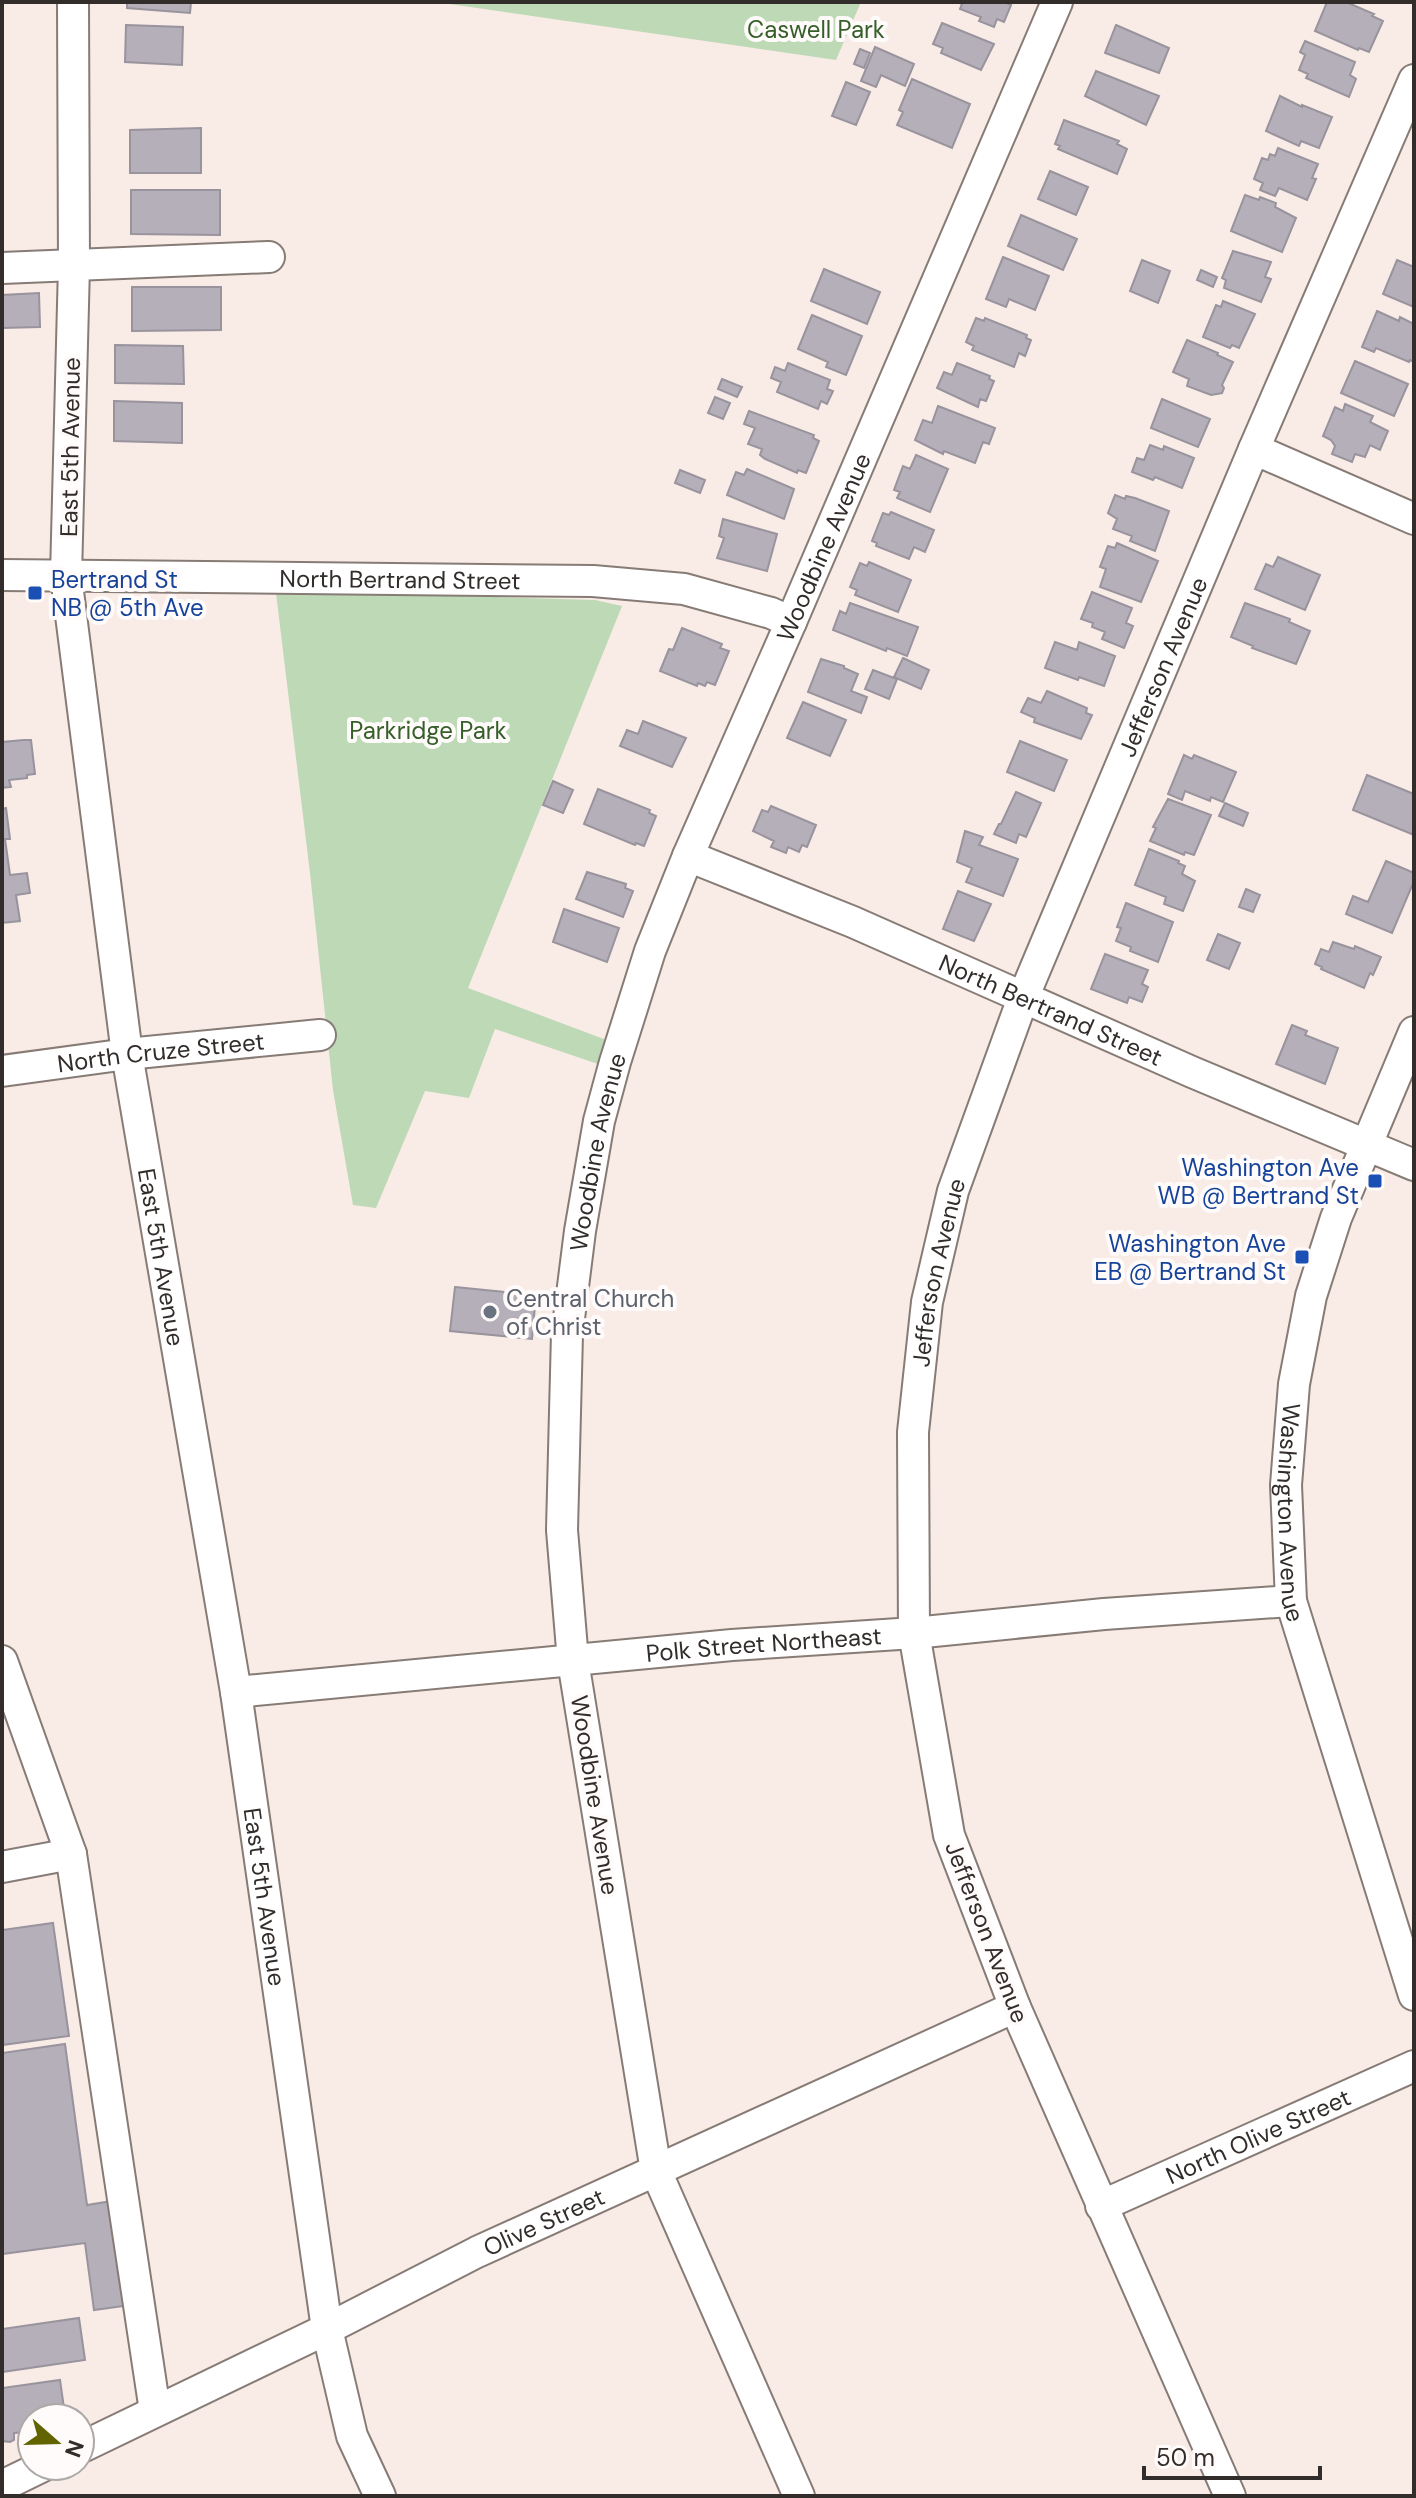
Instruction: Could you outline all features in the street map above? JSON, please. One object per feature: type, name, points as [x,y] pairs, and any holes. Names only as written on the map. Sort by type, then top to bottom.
[{"type":"street","name":"East 5th Avenue","points":[[73,2],[74,266],[66,576],[127,1054],[236,1692],[327,2329],[352,2436],[380,2496]]},
{"type":"street","name":"Woodbine Avenue","points":[[799,2496],[656,2171],[573,1661],[562,1530],[567,1334],[580,1231],[599,1121],[650,951],[688,856],[1057,2]]},
{"type":"street","name":"Jefferson Avenue","points":[[1230,2496],[1015,2007],[949,1835],[914,1633],[913,1432],[927,1302],[953,1191],[1023,998],[1254,449],[1414,80]]},
{"type":"street","points":[[2,268],[269,257]]},
{"type":"street","points":[[1254,449],[1414,519]]},
{"type":"street","name":"North Bertrand Street","points":[[2,575],[593,581],[684,589],[771,613],[791,622]]},
{"type":"street","name":"North Bertrand Street","points":[[688,856],[853,922],[1414,1165]]},
{"type":"street","name":"Washington Avenue","points":[[1414,1032],[1336,1218],[1311,1296],[1294,1384],[1286,1485],[1291,1601],[1414,1995]]},
{"type":"street","name":"North Cruze Street","points":[[2,1071],[127,1054],[320,1035]]},
{"type":"street","name":"Polk Street Northeast","points":[[236,1692],[732,1645],[1291,1601]]},
{"type":"street","points":[[2,1661],[71,1854],[155,2411]]},
{"type":"street","points":[[2,1867],[71,1854]]},
{"type":"street","name":"Olive Street","points":[[96,2440],[327,2329],[477,2252],[1015,2007]]},
{"type":"street","name":"North Olive Street","points":[[1101,2206],[1414,2066]]},
{"type":"green space","name":"Caswell Park","points":[[436,2],[861,2],[836,60]]},
{"type":"green space","name":"Parkridge Park","points":[[276,593],[595,600],[622,606],[468,988],[609,1041],[601,1065],[495,1029],[469,1098],[425,1091],[376,1208],[353,1205],[333,1090]]},
{"type":"building","points":[[127,2],[191,2],[190,13],[127,8]]},
{"type":"building","points":[[957,2],[1004,2],[1011,5],[1004,22],[997,19],[994,27],[979,21],[981,17],[960,9],[962,4]]},
{"type":"building","points":[[1327,2],[1346,2],[1383,21],[1369,52],[1315,31]]},
{"type":"building","points":[[942,23],[994,44],[981,70],[941,53],[943,48],[933,44]]},
{"type":"building","points":[[126,25],[183,27],[182,65],[125,62]]},
{"type":"building","points":[[1116,25],[1169,48],[1159,73],[1105,53]]},
{"type":"building","points":[[1305,41],[1355,62],[1350,75],[1356,79],[1349,97],[1306,78],[1308,74],[1299,70],[1305,55],[1300,52]]},
{"type":"building","points":[[875,47],[914,64],[905,86],[881,75],[876,87],[861,81]]},
{"type":"building","points":[[860,49],[870,53],[864,68],[854,64]]},
{"type":"building","points":[[1096,71],[1159,96],[1146,125],[1085,96]]},
{"type":"building","points":[[912,79],[970,104],[952,148],[897,125],[903,112],[899,110]]},
{"type":"building","points":[[846,82],[870,92],[856,125],[832,116]]},
{"type":"building","points":[[1280,96],[1332,117],[1319,148],[1301,141],[1299,146],[1266,131]]},
{"type":"building","points":[[1064,120],[1119,141],[1117,144],[1127,149],[1117,174],[1058,149],[1060,146],[1055,144]]},
{"type":"building","points":[[201,128],[201,173],[130,173],[130,130]]},
{"type":"building","points":[[1278,148],[1318,164],[1312,178],[1316,179],[1307,200],[1279,188],[1275,196],[1260,190],[1263,183],[1254,179],[1262,158],[1268,160],[1270,154],[1275,156]]},
{"type":"building","points":[[1050,171],[1088,187],[1076,215],[1038,199]]},
{"type":"building","points":[[131,190],[220,190],[220,235],[131,234]]},
{"type":"building","points":[[1245,195],[1276,203],[1275,207],[1296,218],[1282,252],[1231,231]]},
{"type":"building","points":[[1021,215],[1077,239],[1063,270],[1008,246]]},
{"type":"building","points":[[1233,251],[1271,262],[1265,277],[1271,279],[1261,302],[1224,288],[1226,280],[1222,278]]},
{"type":"building","points":[[1003,257],[1049,276],[1035,310],[1009,299],[1006,307],[986,299]]},
{"type":"building","points":[[1142,260],[1170,271],[1158,303],[1130,291]]},
{"type":"building","points":[[1397,260],[1414,267],[1414,307],[1383,294]]},
{"type":"building","points":[[824,269],[880,292],[867,324],[811,301]]},
{"type":"building","points":[[1201,270],[1217,277],[1213,287],[1197,280]]},
{"type":"building","points":[[132,287],[221,287],[221,330],[132,331]]},
{"type":"building","points":[[39,293],[40,327],[2,328],[2,295]]},
{"type":"building","points":[[1223,301],[1255,314],[1239,348],[1232,345],[1230,348],[1203,337],[1216,305],[1221,307]]},
{"type":"building","points":[[1377,311],[1414,324],[1414,362],[1376,348],[1374,352],[1362,347]]},
{"type":"building","points":[[812,315],[862,336],[846,375],[826,367],[828,362],[798,349]]},
{"type":"building","points":[[976,318],[984,321],[985,318],[1027,335],[1026,338],[1031,340],[1025,356],[1019,353],[1014,367],[972,350],[974,346],[966,342]]},
{"type":"building","points":[[1187,340],[1233,362],[1222,385],[1222,393],[1211,395],[1187,386],[1189,379],[1173,372]]},
{"type":"building","points":[[115,345],[183,346],[184,384],[115,383]]},
{"type":"building","points":[[1355,361],[1408,384],[1394,416],[1341,393]]},
{"type":"building","points":[[788,363],[830,380],[827,389],[833,391],[827,404],[821,401],[818,409],[777,392],[781,382],[771,378],[775,367],[785,371]]},
{"type":"building","points":[[957,363],[990,376],[989,379],[994,381],[986,401],[980,399],[978,407],[937,388],[944,372],[952,375]]},
{"type":"building","points":[[722,379],[742,387],[737,397],[718,389]]},
{"type":"building","points":[[715,397],[730,403],[723,419],[708,413]]},
{"type":"building","points":[[1162,399],[1210,419],[1198,447],[1151,428]]},
{"type":"building","points":[[114,401],[182,403],[182,443],[114,441]]},
{"type":"building","points":[[1345,404],[1373,416],[1370,422],[1388,431],[1380,450],[1370,445],[1365,457],[1355,454],[1352,462],[1332,454],[1335,446],[1323,436],[1335,407],[1343,411]]},
{"type":"building","points":[[938,406],[995,428],[989,444],[983,442],[975,463],[944,451],[943,454],[915,440],[923,420],[932,423]]},
{"type":"building","points":[[749,411],[814,435],[813,438],[819,441],[806,473],[798,470],[797,473],[765,459],[760,455],[762,449],[748,444],[755,428],[744,424]]},
{"type":"building","points":[[1150,445],[1163,450],[1164,446],[1194,458],[1182,488],[1132,472],[1137,458],[1144,460]]},
{"type":"building","points":[[916,455],[948,469],[930,512],[897,498],[900,492],[894,490],[903,466],[910,469]]},
{"type":"building","points":[[747,469],[794,489],[784,519],[727,495],[736,472],[744,475]]},
{"type":"building","points":[[680,470],[705,480],[700,493],[675,483]]},
{"type":"building","points":[[1115,495],[1125,499],[1126,496],[1135,498],[1169,511],[1155,551],[1130,541],[1132,536],[1113,529],[1117,519],[1108,513]]},
{"type":"building","points":[[891,512],[934,530],[925,552],[914,547],[909,559],[876,546],[877,543],[872,541],[883,513],[889,515]]},
{"type":"building","points":[[723,519],[777,534],[767,571],[717,558],[724,538],[719,536]]},
{"type":"building","points":[[1117,543],[1158,561],[1141,602],[1100,587],[1106,569],[1100,567],[1108,546],[1115,548]]},
{"type":"building","points":[[1278,557],[1320,575],[1305,610],[1255,589],[1266,564],[1273,567]]},
{"type":"building","points":[[869,562],[911,580],[898,612],[855,595],[857,590],[850,587],[860,563],[867,566]]},
{"type":"building","points":[[1092,592],[1132,608],[1126,623],[1133,626],[1124,648],[1102,639],[1105,632],[1081,619]]},
{"type":"building","points":[[850,603],[918,627],[907,656],[833,630],[840,611],[846,614]]},
{"type":"building","points":[[1245,603],[1290,619],[1289,622],[1310,631],[1296,664],[1231,637]]},
{"type":"building","points":[[682,628],[722,644],[720,648],[729,651],[715,685],[707,682],[705,686],[698,683],[697,686],[660,671]]},
{"type":"building","points":[[1055,642],[1077,650],[1079,642],[1115,656],[1104,686],[1045,668]]},
{"type":"building","points":[[903,658],[929,670],[921,689],[894,677]]},
{"type":"building","points":[[821,659],[858,674],[851,691],[867,697],[861,713],[808,692]]},
{"type":"building","points":[[873,670],[897,679],[889,699],[865,689]]},
{"type":"building","points":[[1047,691],[1087,708],[1086,713],[1092,715],[1081,739],[1034,722],[1035,718],[1021,712],[1028,698],[1041,703]]},
{"type":"building","points":[[803,702],[846,720],[830,756],[787,738]]},
{"type":"building","points":[[643,721],[686,738],[672,767],[620,746],[627,730],[638,734]]},
{"type":"building","points":[[31,740],[35,774],[9,780],[11,787],[2,788],[2,742]]},
{"type":"building","points":[[1020,741],[1067,760],[1054,791],[1007,772]]},
{"type":"building","points":[[1184,755],[1192,759],[1194,755],[1236,772],[1223,802],[1211,797],[1210,801],[1185,791],[1182,800],[1168,794]]},
{"type":"building","points":[[1367,775],[1414,794],[1414,835],[1353,810]]},
{"type":"building","points":[[553,781],[573,790],[563,813],[543,805]]},
{"type":"building","points":[[598,789],[650,810],[649,813],[656,816],[644,846],[584,824]]},
{"type":"building","points":[[1016,792],[1041,803],[1026,837],[1019,834],[1016,843],[994,834]]},
{"type":"building","points":[[1168,799],[1211,815],[1194,855],[1185,852],[1184,855],[1150,841],[1156,828],[1153,827]]},
{"type":"building","points":[[1225,803],[1248,813],[1243,826],[1219,816]]},
{"type":"building","points":[[771,806],[816,825],[807,847],[802,845],[799,852],[788,847],[786,853],[771,847],[774,841],[753,831],[762,810],[768,812]]},
{"type":"building","points":[[6,808],[10,839],[5,839],[10,875],[27,873],[30,893],[16,895],[20,921],[2,923],[2,809]]},
{"type":"building","points":[[965,831],[983,837],[979,845],[1018,859],[1003,896],[966,882],[972,868],[957,862]]},
{"type":"building","points":[[1149,849],[1179,861],[1185,866],[1182,874],[1195,881],[1183,911],[1164,904],[1166,897],[1135,885]]},
{"type":"building","points":[[1386,861],[1414,873],[1414,881],[1392,933],[1346,914],[1353,896],[1368,902]]},
{"type":"building","points":[[587,872],[626,884],[625,888],[633,891],[623,917],[576,899]]},
{"type":"building","points":[[1246,889],[1260,895],[1253,912],[1239,907]]},
{"type":"building","points":[[958,891],[991,904],[974,941],[943,929]]},
{"type":"building","points":[[1126,903],[1173,922],[1158,962],[1130,951],[1131,947],[1116,941],[1121,928],[1117,927]]},
{"type":"building","points":[[564,909],[619,928],[607,962],[553,942]]},
{"type":"building","points":[[1218,934],[1240,943],[1229,969],[1207,960]]},
{"type":"building","points":[[1333,942],[1354,949],[1355,946],[1381,957],[1364,988],[1315,964],[1321,949],[1329,952]]},
{"type":"building","points":[[1105,954],[1148,970],[1142,984],[1148,987],[1142,1002],[1129,997],[1127,1003],[1091,989]]},
{"type":"building","points":[[1292,1025],[1307,1031],[1305,1035],[1338,1048],[1325,1084],[1276,1064]]},
{"type":"building","points":[[455,1287],[536,1295],[532,1339],[450,1331]]},
{"type":"building","points":[[53,1923],[69,2036],[2,2045],[2,1930]]},
{"type":"building","points":[[65,2044],[87,2205],[118,2200],[131,2305],[94,2310],[85,2243],[2,2254],[2,2053]]},
{"type":"building","points":[[79,2318],[85,2360],[2,2372],[2,2329]]},
{"type":"building","points":[[60,2380],[63,2402],[16,2402],[14,2440],[2,2441],[2,2388]]},
{"type":"place","name":"Bertrand St NB @ 5th Ave","points":[[35,593]]},
{"type":"place","name":"Washington Ave WB @ Bertrand St","points":[[1375,1181]]},
{"type":"place","name":"Washington Ave EB @ Bertrand St","points":[[1302,1257]]},
{"type":"place","name":"Central Church of Christ","points":[[490,1312]]}]
